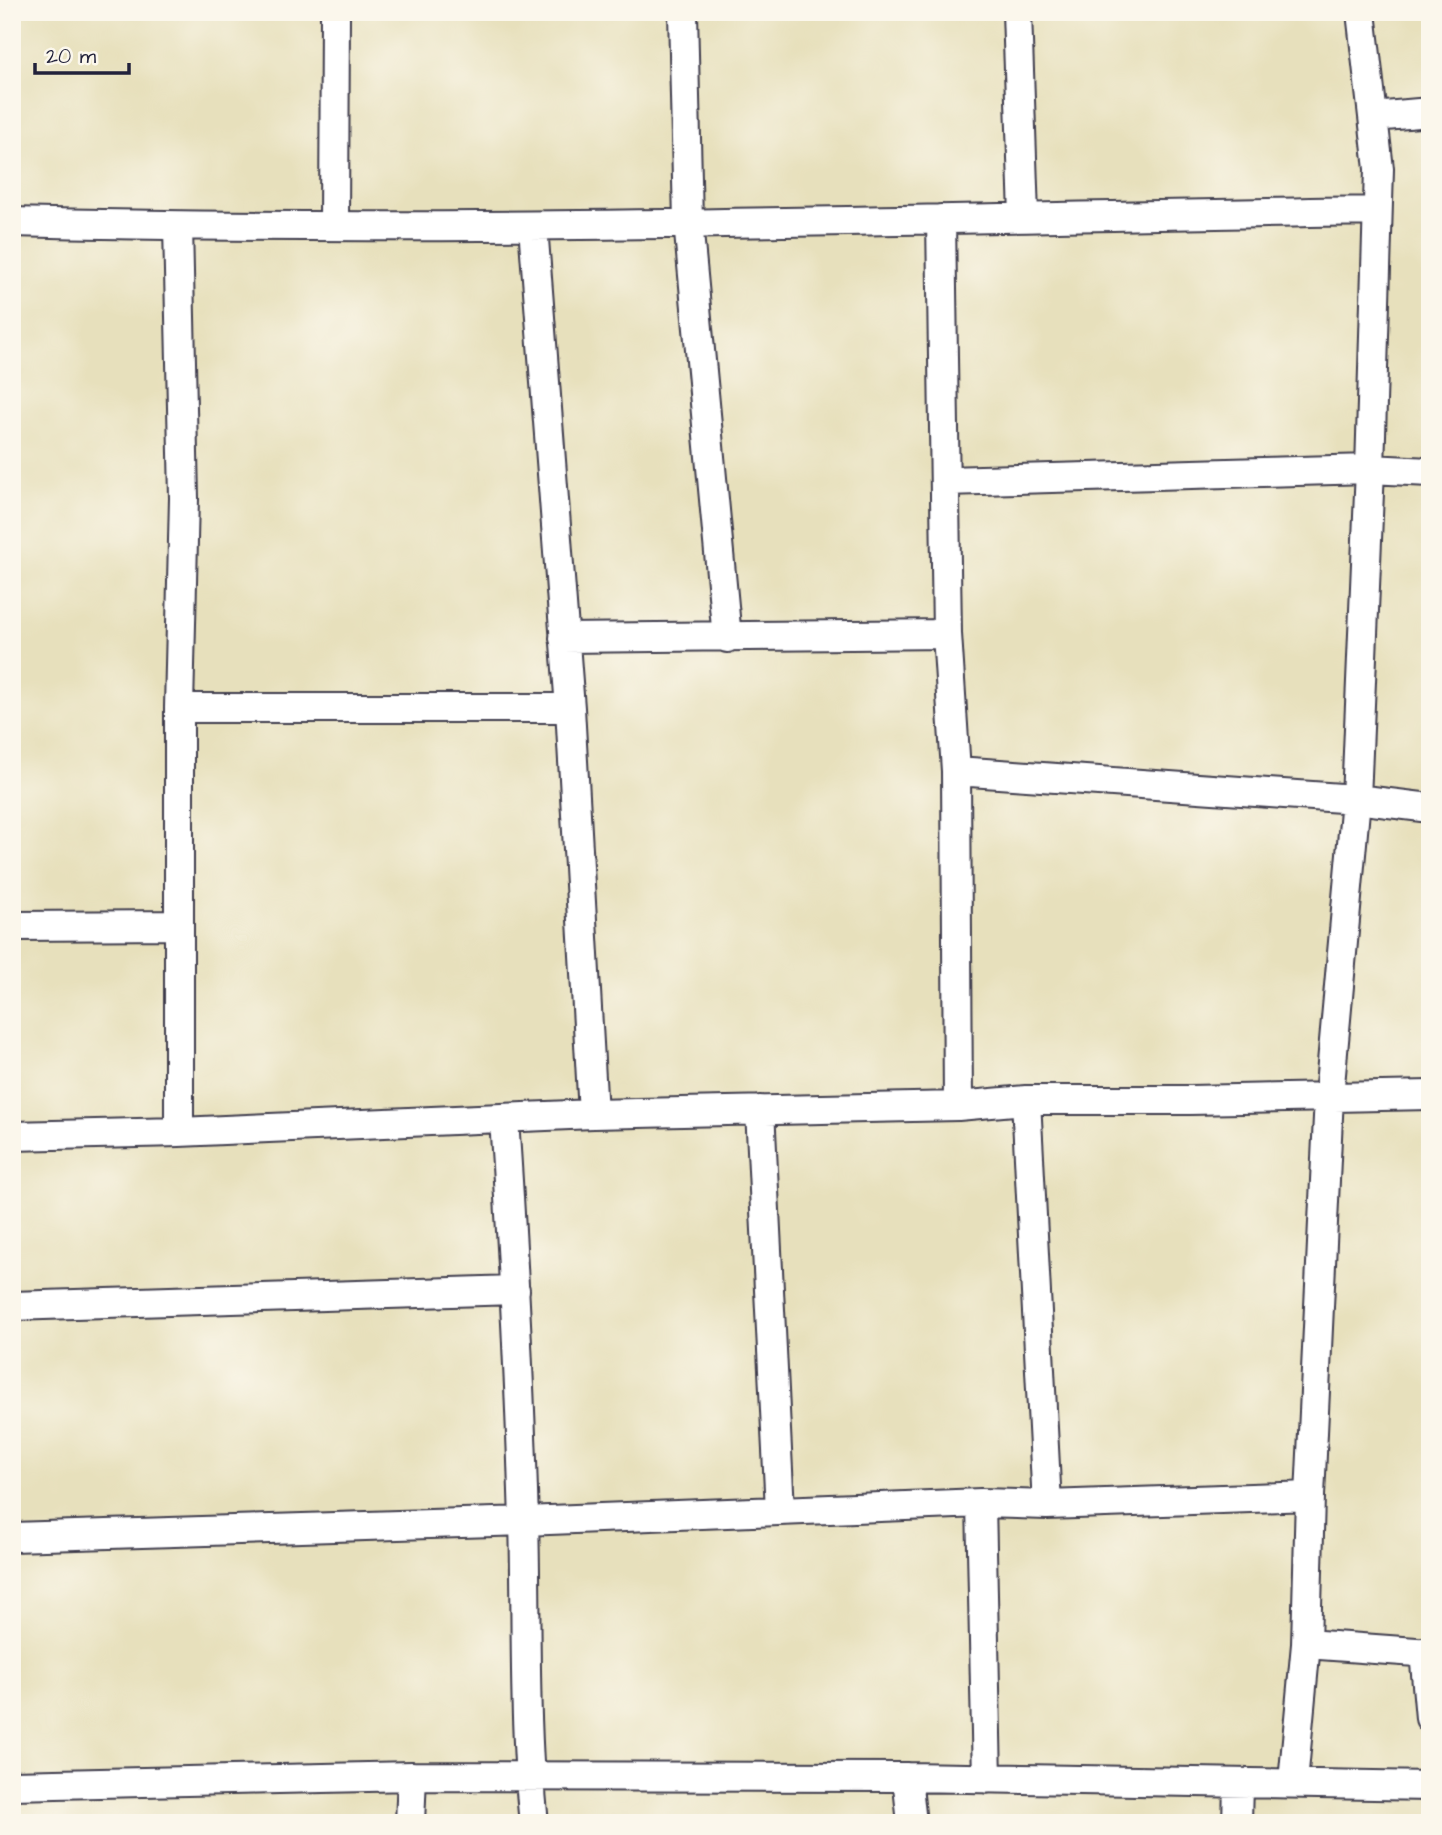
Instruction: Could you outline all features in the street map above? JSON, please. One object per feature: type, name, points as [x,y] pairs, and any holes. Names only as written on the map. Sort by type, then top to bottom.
[{"type":"street","points":[[334,226],[335,12]]},
{"type":"street","points":[[684,12],[688,222],[727,638]]},
{"type":"street","points":[[1017,12],[1024,216]]},
{"type":"street","points":[[1293,1782],[1306,1643],[1310,1496],[1329,1096],[1356,799],[1370,469],[1379,169],[1361,12]]},
{"type":"street","points":[[1374,117],[1430,112]]},
{"type":"street","points":[[12,222],[178,226],[533,226],[1377,211]]},
{"type":"street","points":[[941,219],[947,634],[956,771],[958,1106]]},
{"type":"street","points":[[178,226],[184,498],[179,708],[179,1132]]},
{"type":"street","points":[[533,226],[570,708],[593,1114]]},
{"type":"street","points":[[945,481],[1370,469],[1430,472]]},
{"type":"street","points":[[564,638],[947,634]]},
{"type":"street","points":[[179,708],[570,708]]},
{"type":"street","points":[[956,771],[1356,799],[1430,808]]},
{"type":"street","points":[[12,926],[178,925]]},
{"type":"street","points":[[12,1136],[179,1132],[593,1114],[958,1106],[1026,1100],[1430,1095]]},
{"type":"street","points":[[1026,1100],[1047,1505]]},
{"type":"street","points":[[760,1110],[780,1510]]},
{"type":"street","points":[[504,1119],[515,1290],[524,1521],[529,1776],[534,1823]]},
{"type":"street","points":[[12,1306],[515,1290]]},
{"type":"street","points":[[12,1537],[981,1503],[1047,1505],[1310,1496]]},
{"type":"street","points":[[981,1503],[987,1779]]},
{"type":"street","points":[[1306,1643],[1427,1653],[1430,1718]]},
{"type":"street","points":[[410,1823],[412,1776]]},
{"type":"street","points":[[12,1785],[529,1776],[907,1777],[1430,1786]]},
{"type":"street","points":[[907,1777],[912,1823]]},
{"type":"street","points":[[1237,1823],[1238,1784]]}]
